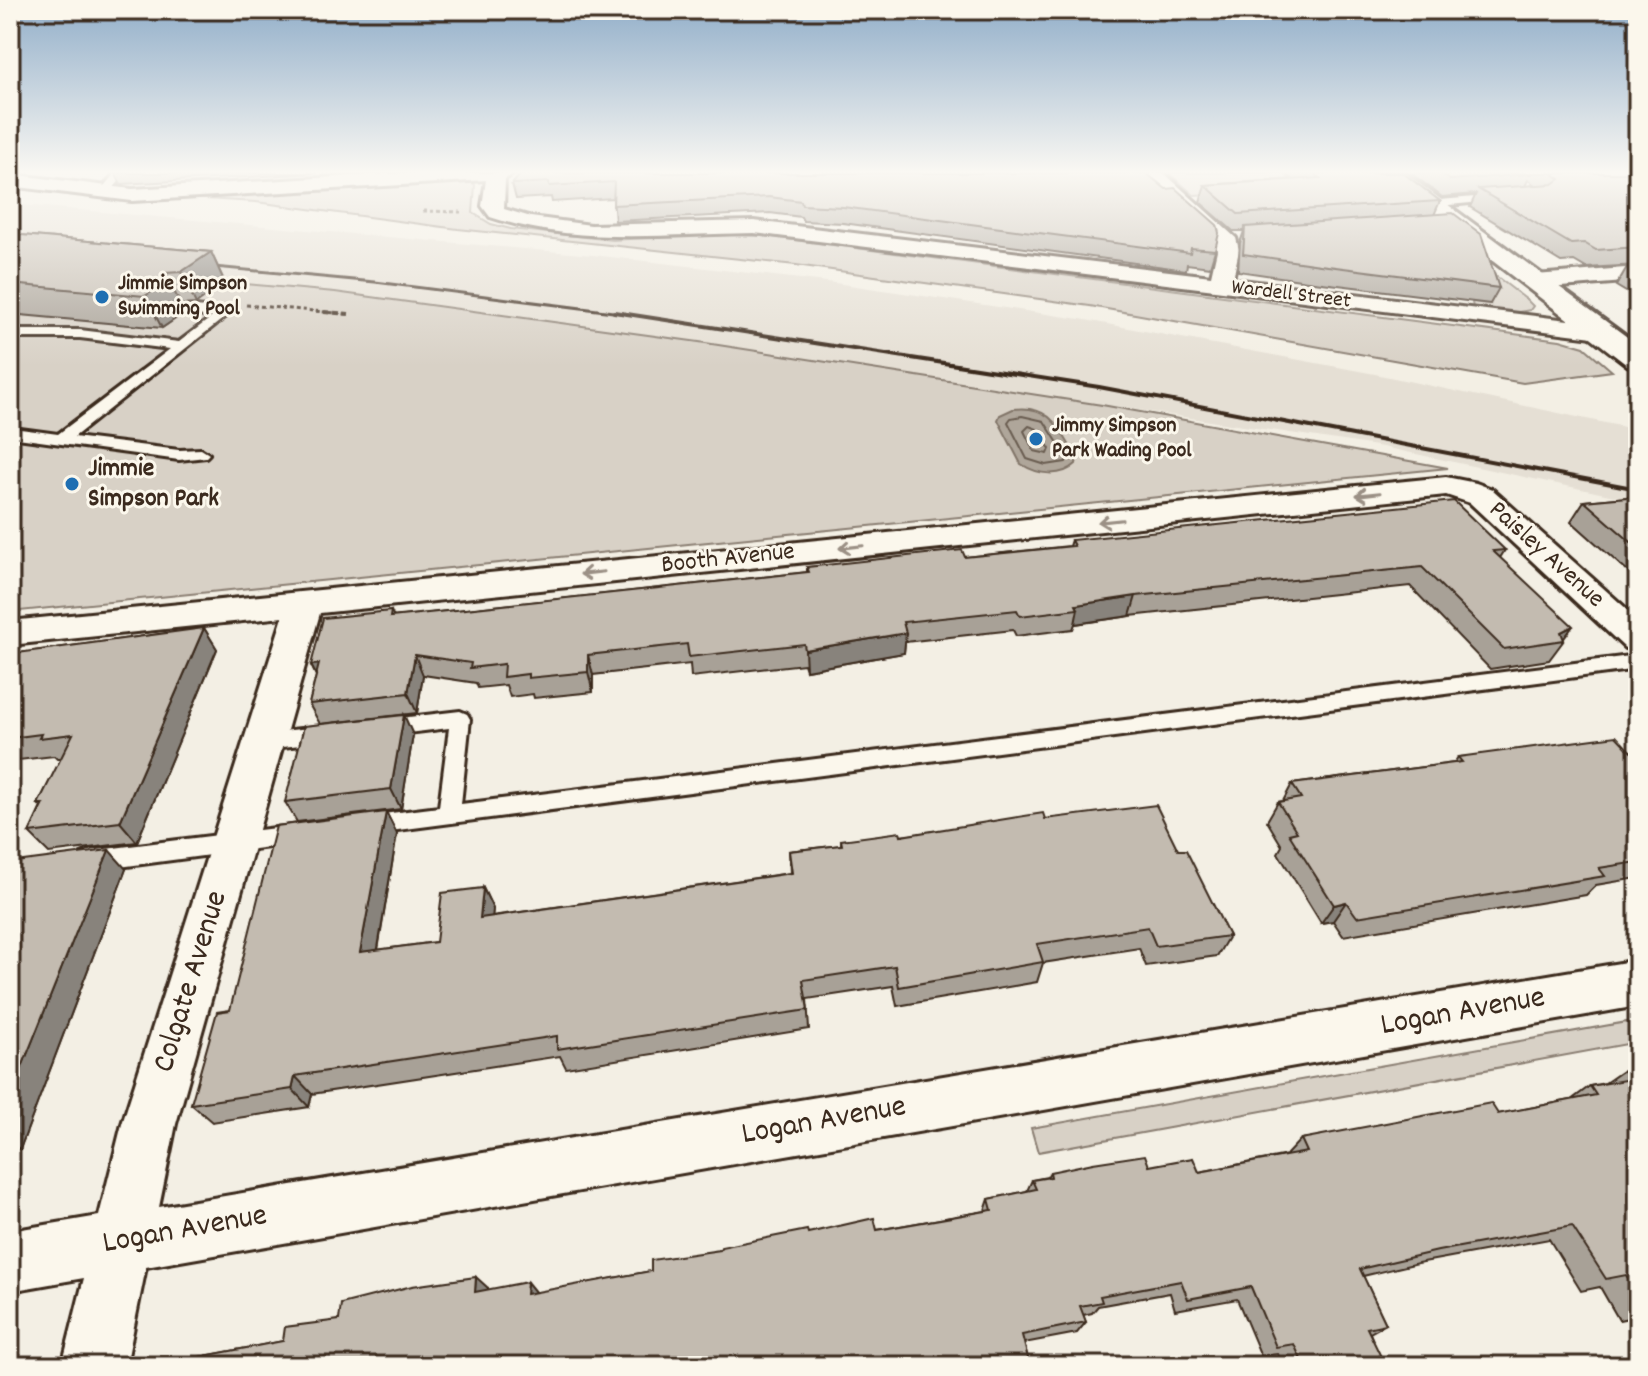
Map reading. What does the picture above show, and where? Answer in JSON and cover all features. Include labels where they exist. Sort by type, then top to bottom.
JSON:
[{"type":"street","name":"Wardell Street","points":[[835,237],[1601,331]]},
{"type":"street","points":[[1220,286],[1232,237]]},
{"type":"street","points":[[1469,237],[1638,359]]},
{"type":"street","points":[[1535,282],[1638,274]]},
{"type":"street","name":"Booth Avenue","points":[[10,633],[1446,486]]},
{"type":"street","name":"Paisley Avenue","points":[[1446,486],[1481,496],[1638,639]]},
{"type":"street","name":"Colgate Avenue","points":[[94,1366],[149,1124],[305,603]]},
{"type":"street","name":"Logan Avenue","points":[[10,1261],[1638,983]]},
{"type":"lane","points":[[187,310],[223,314]]},
{"type":"lane","points":[[62,439],[223,314]]},
{"type":"lane","points":[[10,334],[80,334],[181,346]]},
{"type":"lane","points":[[13,433],[179,455],[201,454]]},
{"type":"lane","points":[[346,828],[1638,662]]},
{"type":"lane","points":[[264,741],[460,719],[449,815]]},
{"type":"lane","points":[[71,863],[317,832]]},
{"type":"path","points":[[223,314],[231,308],[254,305],[349,314]]},
{"type":"shaded area","points":[[10,237],[390,237],[593,255],[835,283],[1080,319],[1375,374],[1638,430],[1638,501],[1383,447],[467,309],[335,292],[10,263]]},
{"type":"shaded area","points":[[535,237],[613,240],[773,237],[1560,340],[1584,347],[1612,371],[1523,383],[1090,306],[796,265]]},
{"type":"shaded area","points":[[1466,253],[1527,300],[1533,306],[1530,310],[1513,313],[1473,308],[1472,302],[1490,304]]},
{"type":"shaded area","name":"Jimmie Simpson Park","points":[[10,263],[335,292],[699,342],[1102,405],[1448,468],[10,612]]},
{"type":"shaded area","points":[[1638,1020],[1638,1042],[1038,1152],[1031,1128]]},
{"type":"water","name":"Jimmy Simpson Park Wading Pool","points":[[1013,409],[1037,410],[1053,421],[1077,458],[1076,464],[1063,471],[1049,473],[1021,464],[998,420],[1000,415]]},
{"type":"building","points":[[10,237],[46,237],[211,252],[181,272],[165,273],[165,283],[145,296],[10,284]]},
{"type":"building","points":[[1071,237],[1218,237],[1215,250],[1191,248],[1190,253]]},
{"type":"building","points":[[1244,237],[1482,237],[1499,288],[1320,265],[1243,254]]},
{"type":"building","points":[[1560,237],[1638,237],[1638,247],[1596,250],[1584,243],[1571,244]]},
{"type":"building","points":[[1638,496],[1638,548],[1584,501]]},
{"type":"building","points":[[1454,501],[1505,550],[1493,551],[1573,626],[1561,632],[1564,640],[1504,649],[1422,567],[1136,596],[1076,605],[1078,609],[1020,616],[1017,610],[903,622],[906,633],[805,650],[804,644],[689,657],[687,644],[588,655],[588,672],[528,678],[528,674],[503,677],[504,664],[470,668],[471,663],[415,655],[408,693],[309,704],[319,664],[311,665],[323,618],[391,611],[390,617],[809,572],[807,567],[962,550],[965,557],[1074,546],[1071,540]]},
{"type":"building","points":[[204,628],[120,822],[29,833],[43,804],[38,804],[73,734],[10,738],[10,654]]},
{"type":"building","points":[[404,715],[391,789],[285,802],[304,726]]},
{"type":"building","points":[[1616,736],[1631,752],[1638,751],[1638,862],[1599,868],[1605,876],[1357,917],[1346,902],[1334,905],[1289,834],[1297,832],[1278,802],[1301,798],[1292,784],[1462,762],[1458,757]]},
{"type":"building","points":[[1156,805],[1178,850],[1186,850],[1229,936],[1156,946],[1148,927],[1037,944],[1043,962],[899,987],[895,966],[803,980],[808,1010],[557,1049],[557,1036],[295,1076],[292,1089],[191,1104],[217,1012],[230,1010],[276,826],[386,812],[360,952],[436,942],[442,893],[483,888],[480,918],[792,873],[789,851],[842,845],[841,840],[900,832],[901,836],[1043,813],[1045,819]]},
{"type":"building","points":[[109,850],[10,1097],[10,875],[16,862]]},
{"type":"building","points":[[1638,1067],[1638,1294],[1626,1275],[1606,1279],[1572,1226],[1360,1269],[1386,1324],[1367,1328],[1385,1365],[1304,1366],[1294,1344],[1276,1347],[1251,1287],[1188,1299],[1181,1281],[1100,1296],[1102,1302],[1080,1306],[1086,1322],[1022,1335],[1030,1366],[908,1366],[906,1357],[863,1366],[151,1366],[283,1341],[285,1327],[339,1320],[341,1304],[412,1286],[476,1277],[475,1292],[527,1282],[526,1294],[651,1271],[651,1260],[720,1250],[721,1247],[807,1230],[808,1233],[874,1218],[877,1230],[992,1210],[989,1199],[1036,1189],[1032,1180],[1051,1177],[1050,1172],[1093,1163],[1145,1155],[1149,1166],[1193,1158],[1199,1172],[1307,1152],[1301,1139],[1491,1103],[1498,1114],[1596,1095],[1590,1086],[1631,1079],[1624,1070]]},
{"type":"railway","points":[[193,265],[375,282],[618,313]]},
{"type":"railway","points":[[618,313],[629,314]]},
{"type":"railway","points":[[618,313],[1099,387],[1638,489]]},
{"type":"place","name":"Jimmie Simpson Swimming Pool","points":[[102,297]]},
{"type":"place","name":"Jimmy Simpson Park Wading Pool","points":[[1036,439]]},
{"type":"place","name":"Jimmie Simpson Park","points":[[72,484]]}]
